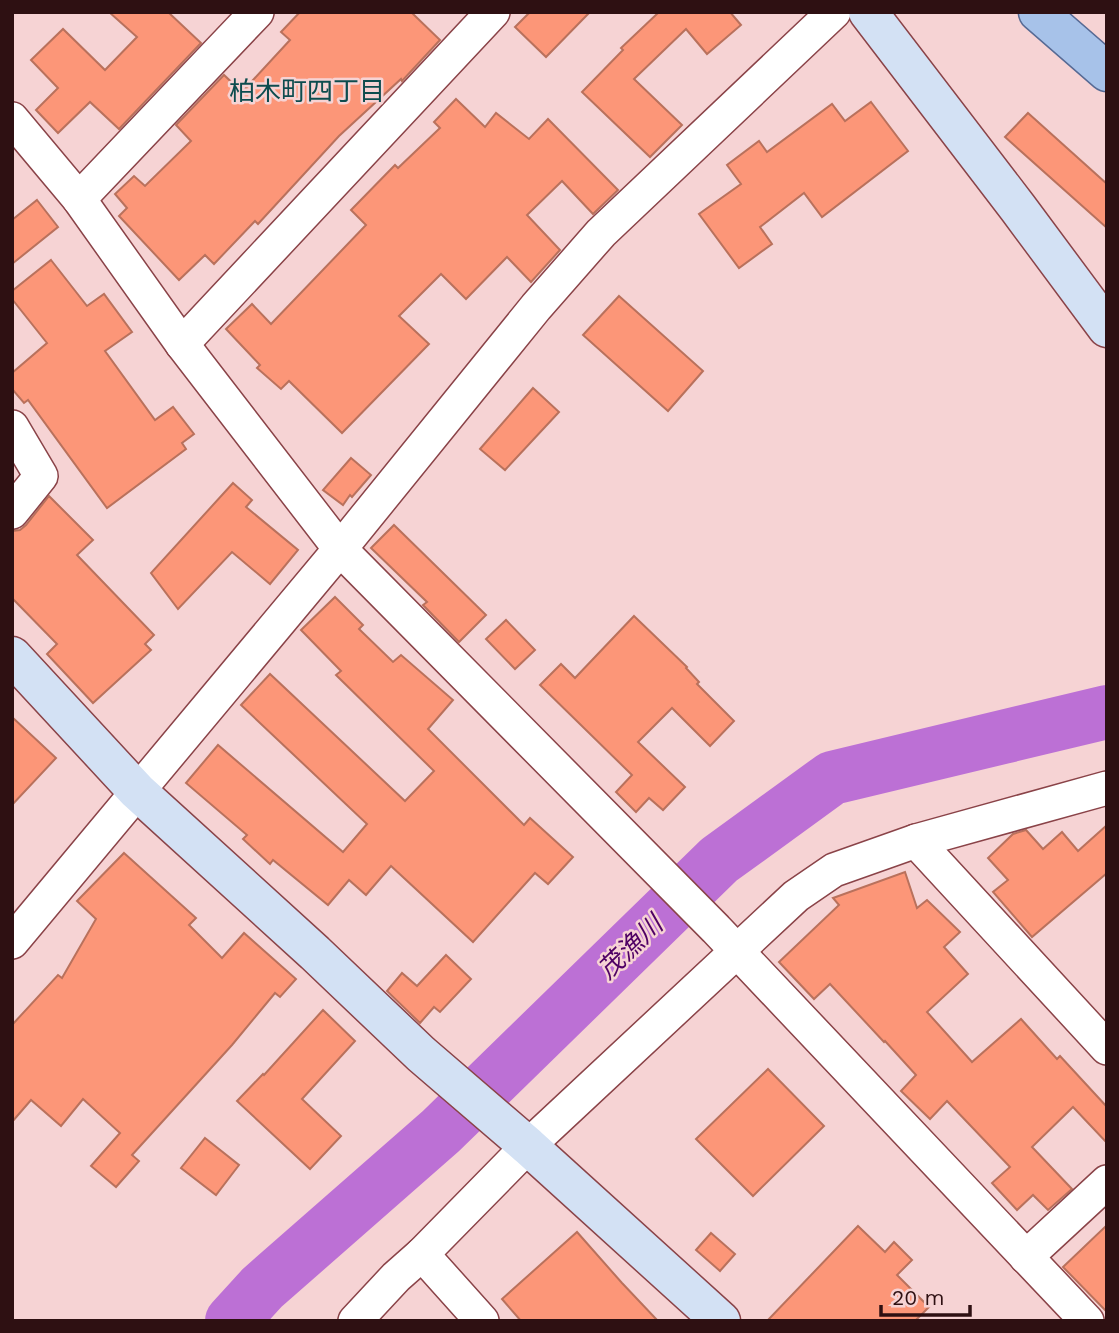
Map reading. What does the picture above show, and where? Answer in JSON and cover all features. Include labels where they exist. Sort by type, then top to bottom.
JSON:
[{"type":"main road","points":[[1038,12],[1107,72]]},
{"type":"street","points":[[79,199],[257,12]]},
{"type":"street","points":[[183,344],[493,12]]},
{"type":"street","points":[[16,930],[137,791],[340,549],[536,307],[601,233],[834,12]]},
{"type":"street","points":[[868,12],[1107,328]]},
{"type":"street","points":[[12,119],[79,199],[183,344],[340,549],[726,940],[1087,1321]]},
{"type":"street","points":[[12,427],[41,476],[12,513]]},
{"type":"street","points":[[12,656],[137,791],[445,1075],[721,1321]]},
{"type":"street","points":[[355,1321],[396,1277],[422,1254],[515,1135],[726,940],[834,870],[916,841],[1107,788]]},
{"type":"street","points":[[916,841],[1107,1048]]},
{"type":"street","points":[[1026,1256],[1107,1182]]},
{"type":"street","points":[[422,1254],[482,1321]]},
{"type":"building","points":[[109,12],[168,12],[201,43],[119,129],[90,102],[58,133],[36,110],[58,88],[31,60],[63,29],[105,70],[137,37]]},
{"type":"building","points":[[300,12],[411,12],[440,40],[402,81],[401,79],[339,136],[258,224],[255,221],[214,264],[205,255],[179,280],[119,216],[127,208],[115,194],[134,176],[145,186],[191,141],[176,125],[224,75],[242,92],[290,40],[281,32]]},
{"type":"building","points":[[530,12],[590,12],[546,57],[515,27]]},
{"type":"building","points":[[659,12],[730,12],[741,25],[707,54],[686,29],[634,79],[682,125],[650,157],[582,92],[623,50],[621,48]]},
{"type":"building","points":[[456,99],[485,127],[496,113],[529,139],[548,119],[618,190],[593,214],[562,181],[527,215],[560,250],[531,282],[507,257],[466,299],[441,274],[399,316],[429,344],[342,433],[289,381],[281,389],[257,368],[260,365],[226,329],[252,304],[271,324],[366,225],[351,210],[395,165],[398,168],[440,128],[434,122]]},
{"type":"building","points":[[871,102],[908,151],[822,217],[804,193],[760,227],[772,244],[739,268],[699,214],[741,184],[727,165],[759,141],[767,152],[832,104],[845,121]]},
{"type":"building","points":[[1028,113],[1107,184],[1107,228],[1005,137]]},
{"type":"building","points":[[37,200],[58,227],[12,264],[12,220]]},
{"type":"building","points":[[51,260],[87,306],[104,294],[132,332],[105,351],[155,420],[173,407],[194,434],[182,443],[186,449],[107,508],[28,400],[24,403],[12,389],[12,373],[47,343],[12,299],[12,291]]},
{"type":"building","points":[[619,296],[703,371],[668,411],[583,335]]},
{"type":"building","points":[[533,388],[559,412],[505,470],[480,449]]},
{"type":"building","points":[[351,458],[371,475],[343,505],[323,490]]},
{"type":"building","points":[[233,483],[252,500],[246,507],[298,550],[270,584],[232,552],[178,609],[151,573]]},
{"type":"building","points":[[49,496],[93,540],[77,555],[154,635],[145,644],[151,650],[93,703],[47,654],[57,644],[12,598],[12,531],[20,530],[26,525]]},
{"type":"building","points":[[394,525],[486,615],[459,642],[423,605],[427,602],[371,548]]},
{"type":"building","points":[[335,597],[363,625],[359,629],[393,662],[401,655],[453,700],[428,729],[524,825],[530,818],[573,857],[548,884],[535,873],[473,942],[391,866],[366,895],[349,880],[328,905],[273,860],[270,864],[243,839],[247,835],[186,783],[218,745],[343,852],[367,824],[241,705],[270,674],[405,801],[434,771],[336,675],[341,671],[301,630]]},
{"type":"building","points":[[634,616],[687,667],[699,682],[697,684],[734,721],[710,746],[672,708],[638,742],[685,787],[663,810],[649,798],[636,812],[616,792],[632,775],[540,685],[561,664],[575,678]]},
{"type":"building","points":[[506,620],[535,650],[515,669],[486,639]]},
{"type":"building","points":[[12,717],[56,758],[12,805]]},
{"type":"building","points":[[1107,825],[1107,873],[1032,937],[993,892],[1008,880],[988,858],[1013,834],[1026,830],[1043,849],[1062,832],[1078,851]]},
{"type":"building","points":[[124,853],[196,918],[189,925],[222,958],[244,933],[296,979],[280,997],[275,993],[232,1045],[132,1155],[139,1161],[116,1187],[91,1166],[120,1133],[83,1099],[61,1126],[31,1100],[12,1122],[12,1025],[58,975],[62,978],[96,919],[77,901]]},
{"type":"building","points":[[905,872],[917,908],[927,900],[960,932],[944,947],[968,974],[927,1012],[972,1062],[1021,1019],[1057,1059],[1060,1056],[1107,1107],[1107,1143],[1073,1107],[1032,1147],[1072,1189],[1048,1210],[1033,1195],[1017,1210],[992,1183],[1010,1167],[947,1101],[930,1119],[901,1091],[916,1075],[885,1041],[830,984],[814,999],[779,962],[839,905],[833,898]]},
{"type":"building","points":[[446,955],[471,979],[440,1012],[434,1007],[420,1023],[387,991],[402,973],[417,986]]},
{"type":"building","points":[[323,1010],[355,1041],[302,1099],[341,1136],[310,1169],[237,1101]]},
{"type":"building","points":[[768,1069],[824,1126],[753,1196],[696,1139]]},
{"type":"building","points":[[205,1138],[239,1165],[216,1195],[181,1168]]},
{"type":"building","points":[[1107,1225],[1107,1312],[1063,1267]]},
{"type":"building","points":[[858,1226],[885,1252],[894,1242],[912,1260],[897,1275],[929,1307],[915,1321],[767,1321]]},
{"type":"building","points":[[577,1232],[658,1321],[521,1321],[502,1299]]},
{"type":"building","points":[[711,1233],[735,1254],[720,1271],[696,1250]]},
{"type":"waterway","name":"茂漁川","points":[[232,1321],[262,1288],[441,1131],[719,860],[832,778],[1107,712]]},
{"type":"district","name":"柏木町四丁目","points":[[307,91]]}]
